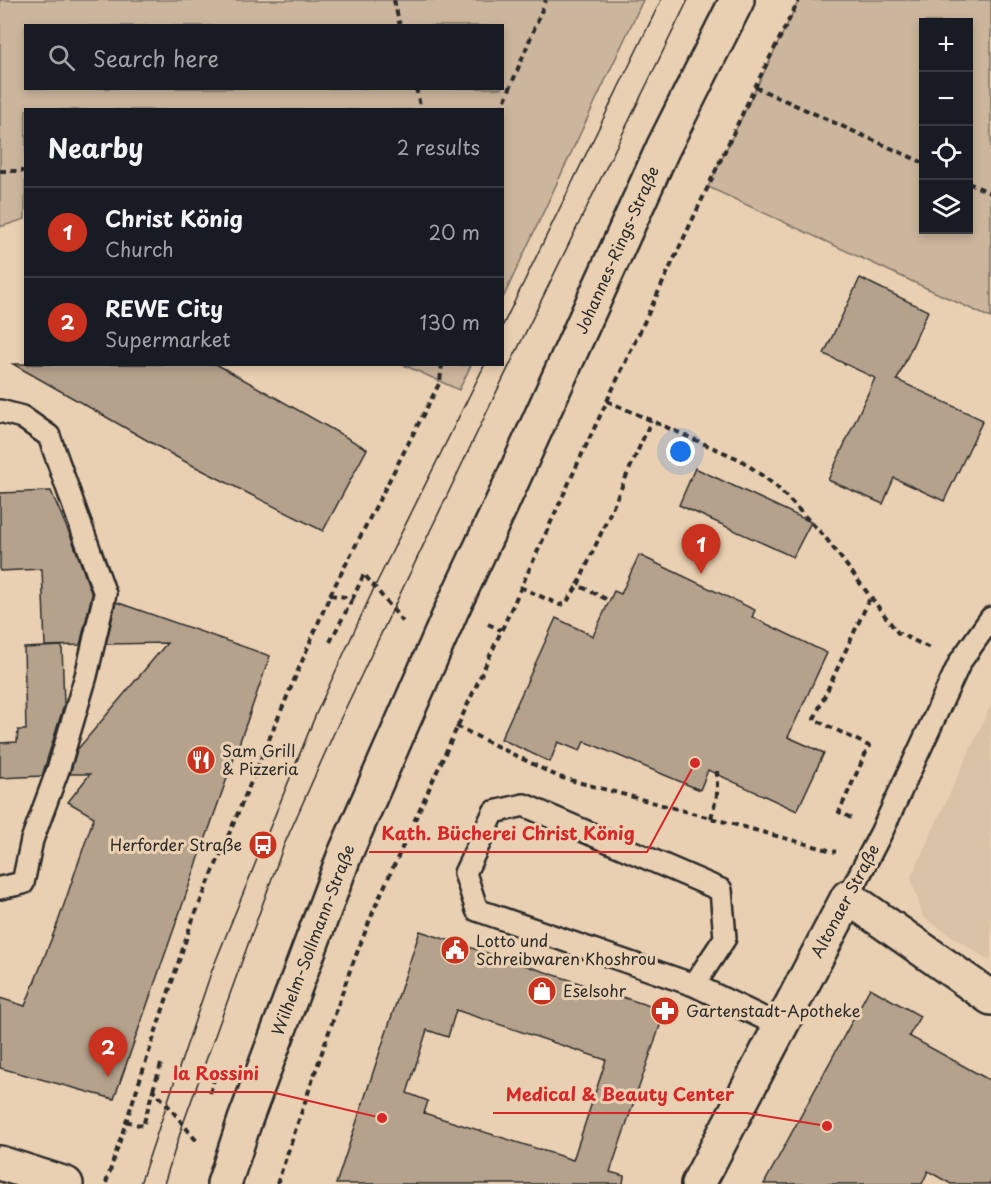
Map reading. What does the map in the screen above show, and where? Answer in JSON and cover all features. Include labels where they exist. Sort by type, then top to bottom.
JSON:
[{"type":"street","name":"Johannes-Rings-Straße","points":[[502,504],[663,148],[737,0]]},
{"type":"street","name":"Wilhelm-Sollmann-Straße","points":[[224,1184],[245,1120],[345,854],[453,607],[502,504]]},
{"type":"street","points":[[848,897],[991,998]]},
{"type":"street","name":"Altonaer Straße","points":[[698,1184],[848,897]]},
{"type":"street","points":[[0,1163],[66,1184]]},
{"type":"lane","points":[[0,411],[22,417],[49,436],[105,594],[86,676],[59,767],[32,840],[23,883],[0,888]]},
{"type":"lane","name":"Altonaer Straße","points":[[848,897],[882,831],[960,662],[991,618]]},
{"type":"lane","points":[[694,985],[725,938],[722,890],[524,806],[494,812],[465,873],[477,910],[694,985],[780,1026]]},
{"type":"path","points":[[394,0],[400,24]]},
{"type":"path","points":[[502,108],[546,0]]},
{"type":"path","points":[[277,1184],[349,973],[371,918],[520,587],[755,87],[799,0]]},
{"type":"path","points":[[755,87],[919,160]]},
{"type":"path","points":[[416,90],[421,108]]},
{"type":"path","points":[[0,171],[24,171]]},
{"type":"path","points":[[973,185],[991,193]]},
{"type":"path","points":[[106,1184],[191,924],[330,595],[440,382],[442,366]]},
{"type":"path","points":[[607,401],[741,460],[775,485],[825,537],[898,633],[960,662]]},
{"type":"path","points":[[520,587],[560,605],[566,603],[578,585],[651,421]]},
{"type":"path","points":[[330,642],[364,574],[406,625]]},
{"type":"path","points":[[578,585],[606,599]]},
{"type":"path","points":[[330,595],[353,598]]},
{"type":"path","points":[[849,817],[839,812],[869,746],[814,719],[870,598]]},
{"type":"path","points":[[456,726],[559,777],[867,861]]},
{"type":"path","points":[[711,818],[717,795],[717,771]]},
{"type":"path","points":[[126,1120],[143,1126],[162,1061]]},
{"type":"path","points":[[153,1090],[166,1102],[195,1139],[198,1129]]},
{"type":"path","points":[[245,1120],[293,1135]]},
{"type":"shaded area","points":[[0,0],[643,0],[504,296],[504,108],[24,108],[24,219],[0,227]]},
{"type":"shaded area","points":[[799,0],[991,0],[991,318],[708,187]]},
{"type":"shaded area","points":[[406,366],[471,366],[459,390]]},
{"type":"shaded area","points":[[991,705],[991,962],[923,917],[911,877]]},
{"type":"building","points":[[860,278],[928,311],[897,380],[983,420],[944,501],[894,478],[883,504],[828,480],[875,378],[824,354]]},
{"type":"building","points":[[13,364],[24,364],[24,366],[220,366],[367,449],[323,531],[180,459]]},
{"type":"building","points":[[695,468],[811,522],[793,557],[679,505]]},
{"type":"building","points":[[51,491],[92,595],[80,645],[45,646],[42,569],[0,571],[0,493]]},
{"type":"building","points":[[639,555],[755,610],[752,617],[827,653],[788,737],[824,753],[797,811],[708,770],[700,790],[584,741],[580,751],[558,742],[550,762],[501,739],[556,618],[593,636],[614,591],[621,594]]},
{"type":"building","points":[[116,602],[270,656],[114,1099],[0,1068],[0,998],[25,1006],[58,922],[94,817],[68,802],[90,774],[70,774],[77,750],[167,643],[106,644]]},
{"type":"building","points":[[62,646],[64,705],[42,776],[0,778],[0,743],[17,742],[18,730],[26,730],[24,648]]},
{"type":"building","points":[[420,931],[665,1011],[610,1172],[624,1176],[623,1184],[336,1184]],"holes":[[[456,1010],[606,1060],[573,1160],[424,1113],[428,1101],[407,1093],[427,1030],[448,1037]]]},
{"type":"building","points":[[870,988],[920,1016],[909,1036],[991,1081],[991,1184],[951,1184],[928,1171],[922,1184],[764,1184]]},
{"type":"tram line","points":[[504,323],[661,0]]},
{"type":"tram line","points":[[164,1184],[183,1124],[284,845],[338,724],[495,395],[688,0]]},
{"type":"tram line","points":[[140,1184],[212,970],[316,714],[375,586],[484,366]]},
{"type":"place","name":"Christ König","points":[[701,574]]},
{"type":"place","name":"Sam Grill & Pizzeria","points":[[201,760]]},
{"type":"place","name":"Kath. Bücherei Christ König","points":[[695,763]]},
{"type":"place","name":"Herforder Straße","points":[[263,845]]},
{"type":"place","name":"Lotto und Schreibwaren Khoshrou","points":[[455,950]]},
{"type":"place","name":"Eselsohr","points":[[542,991]]},
{"type":"place","name":"Gartenstadt-Apotheke","points":[[665,1011]]},
{"type":"place","name":"REWE City","points":[[108,1077]]},
{"type":"place","name":"la Rossini","points":[[382,1118]]},
{"type":"place","name":"Medical & Beauty Center","points":[[827,1126]]}]
